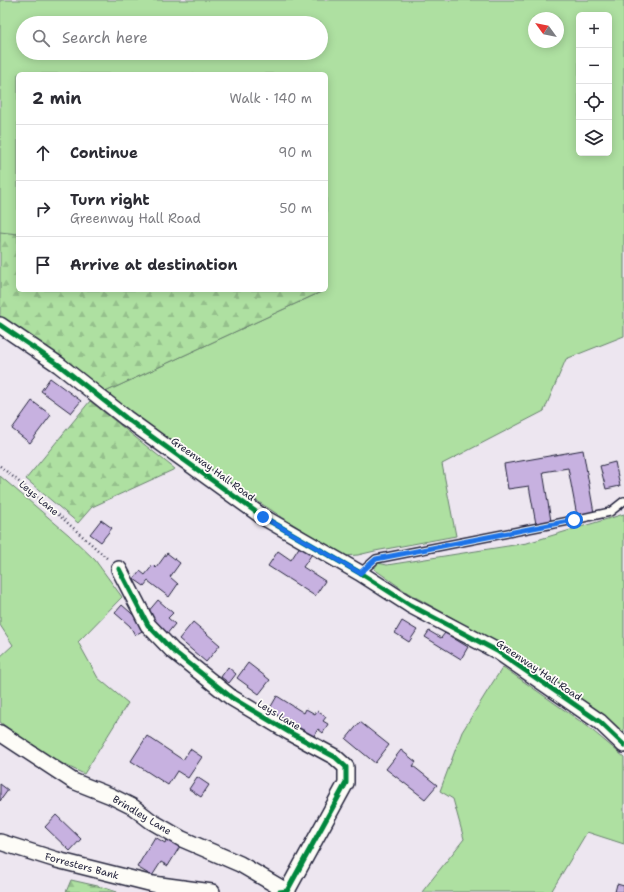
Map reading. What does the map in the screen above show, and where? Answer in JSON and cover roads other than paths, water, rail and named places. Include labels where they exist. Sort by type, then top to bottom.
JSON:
[{"type":"street","name":"Greenway Hall Road","points":[[0,325],[59,364],[126,418],[263,517],[360,573],[410,605],[497,651],[600,722],[624,745]]},
{"type":"street","name":"Leys Lane","points":[[119,569],[148,625],[172,650],[232,698],[335,757],[346,767],[346,783],[285,892]]},
{"type":"street","name":"Brindley Lane","points":[[0,733],[73,781],[111,796],[133,807],[152,821],[182,839],[240,864],[285,892]]},
{"type":"street","name":"Forresters Bank","points":[[0,842],[57,860],[153,884],[212,892]]},
{"type":"lane","points":[[360,573],[376,559],[582,519],[610,512],[624,501]]}]
